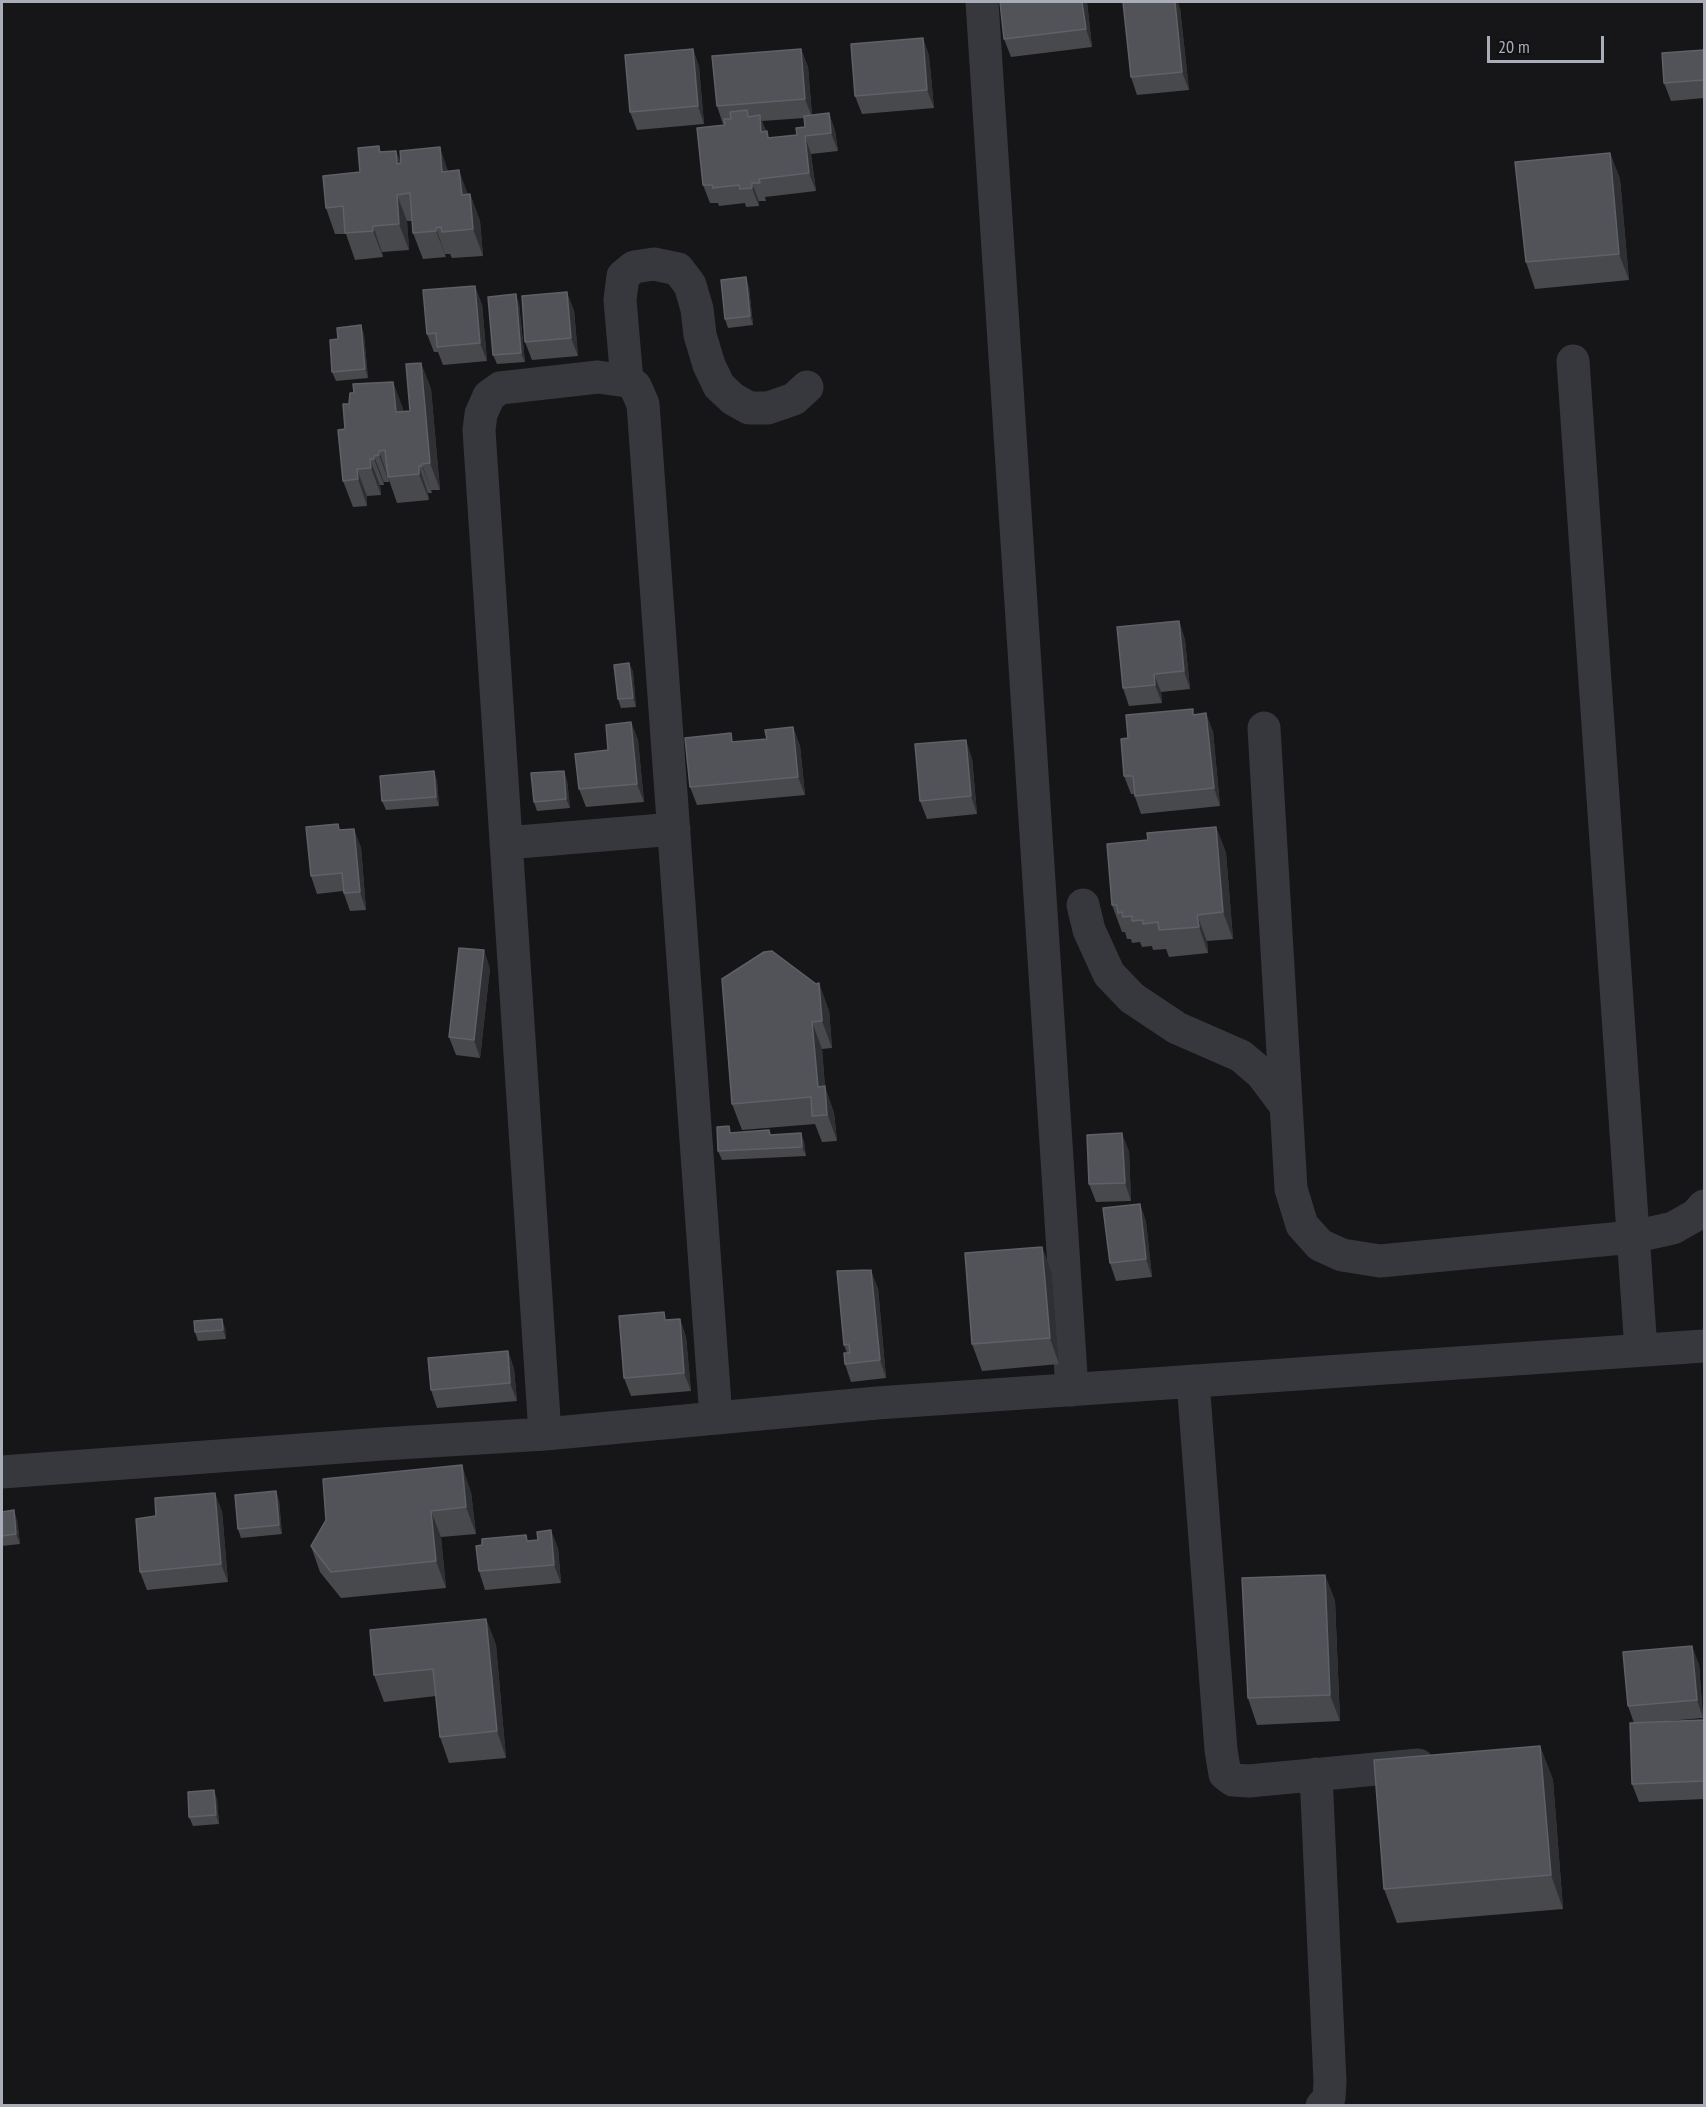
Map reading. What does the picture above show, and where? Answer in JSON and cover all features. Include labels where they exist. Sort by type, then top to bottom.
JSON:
[{"type":"street","points":[[982,2],[1072,1390]]},
{"type":"street","points":[[627,381],[620,300],[624,276],[634,267],[654,264],[678,268],[690,285],[697,309],[700,335],[709,365],[719,386],[734,399],[749,408],[768,408],[794,399],[807,387]]},
{"type":"street","points":[[1574,361],[1641,1350]]},
{"type":"street","points":[[545,1434],[479,430],[481,414],[489,396],[500,388],[598,378],[627,381],[635,386],[643,404],[716,1418]]},
{"type":"street","points":[[1264,728],[1291,1189],[1302,1224],[1320,1245],[1342,1255],[1380,1261],[1633,1237],[1673,1228],[1696,1215],[1704,1206]]},
{"type":"street","points":[[506,843],[674,829]]},
{"type":"street","points":[[1083,905],[1089,930],[1110,974],[1132,998],[1177,1028],[1241,1056],[1262,1074],[1286,1106]]},
{"type":"street","points":[[2,1472],[545,1434],[878,1403],[1704,1346]]},
{"type":"street","points":[[1193,1381],[1221,1750],[1225,1774],[1233,1779],[1249,1781],[1444,1762]]},
{"type":"street","points":[[1316,1774],[1330,2082],[1329,2098],[1322,2106]]},
{"type":"building","points":[[1000,2],[1082,2],[1086,29],[1004,39]]},
{"type":"building","points":[[1123,2],[1175,2],[1182,72],[1131,77]]},
{"type":"building","points":[[923,38],[927,90],[855,96],[851,44]]},
{"type":"building","points":[[693,49],[698,106],[630,112],[625,55]]},
{"type":"building","points":[[801,49],[805,99],[717,106],[712,56]]},
{"type":"building","points":[[1704,50],[1704,80],[1664,83],[1662,53]]},
{"type":"building","points":[[747,110],[748,117],[760,115],[761,132],[767,131],[768,138],[797,135],[796,128],[805,127],[804,116],[829,113],[831,133],[805,136],[809,173],[759,179],[760,183],[752,183],[752,188],[740,189],[739,185],[713,188],[712,185],[703,185],[697,128],[725,125],[724,119],[731,119],[730,112]]},
{"type":"building","points":[[379,146],[379,152],[396,151],[397,164],[401,163],[400,151],[440,147],[442,172],[459,170],[462,195],[470,194],[473,229],[442,232],[441,227],[436,228],[436,231],[413,233],[410,193],[397,195],[399,224],[373,226],[373,231],[345,233],[343,206],[326,208],[323,176],[360,172],[358,148]]},
{"type":"building","points":[[1610,153],[1619,254],[1526,262],[1515,162]]},
{"type":"building","points":[[746,277],[750,316],[725,319],[721,280]]},
{"type":"building","points":[[475,286],[480,343],[437,347],[436,333],[427,334],[423,290]]},
{"type":"building","points":[[567,292],[571,338],[525,342],[522,296]]},
{"type":"building","points":[[516,294],[521,353],[493,355],[488,297]]},
{"type":"building","points":[[361,325],[365,369],[332,372],[330,340],[338,339],[337,328]]},
{"type":"building","points":[[421,363],[430,463],[419,466],[419,474],[388,477],[385,450],[379,451],[379,455],[370,459],[371,468],[357,469],[358,479],[343,481],[338,430],[345,429],[343,404],[349,404],[350,393],[354,393],[353,384],[393,382],[396,412],[410,411],[406,364]]},
{"type":"building","points":[[1179,621],[1184,671],[1154,674],[1155,685],[1123,688],[1117,627]]},
{"type":"building","points":[[629,663],[633,698],[618,699],[614,665]]},
{"type":"building","points":[[1193,709],[1193,715],[1206,713],[1214,788],[1135,796],[1133,776],[1124,776],[1121,739],[1128,738],[1126,715]]},
{"type":"building","points":[[631,722],[637,784],[579,789],[575,754],[608,750],[606,725]]},
{"type":"building","points":[[793,727],[798,777],[690,787],[685,738],[731,733],[732,742],[767,739],[765,730]]},
{"type":"building","points":[[966,740],[971,796],[920,801],[915,744]]},
{"type":"building","points":[[434,771],[436,797],[382,801],[380,776]]},
{"type":"building","points":[[564,771],[566,799],[534,802],[531,773]]},
{"type":"building","points":[[338,824],[339,830],[354,829],[360,892],[344,893],[342,873],[311,876],[306,827]]},
{"type":"building","points":[[1216,827],[1223,912],[1197,915],[1199,927],[1159,930],[1158,922],[1143,924],[1143,920],[1132,921],[1132,916],[1123,917],[1122,912],[1118,913],[1117,905],[1112,905],[1107,844],[1148,840],[1147,833]]},
{"type":"building","points":[[459,948],[484,950],[474,1040],[449,1037]]},
{"type":"building","points":[[772,951],[816,984],[819,983],[822,1021],[812,1022],[818,1087],[825,1086],[827,1115],[812,1116],[811,1097],[732,1104],[722,979],[764,952]]},
{"type":"building","points":[[729,1126],[730,1133],[769,1130],[770,1135],[801,1133],[802,1147],[718,1151],[717,1127]]},
{"type":"building","points":[[1122,1133],[1125,1183],[1089,1184],[1087,1135]]},
{"type":"building","points":[[1140,1204],[1146,1259],[1110,1263],[1103,1208]]},
{"type":"building","points":[[1042,1247],[1050,1338],[972,1344],[965,1253]]},
{"type":"building","points":[[871,1270],[880,1360],[845,1364],[844,1353],[850,1353],[849,1344],[844,1345],[837,1271]]},
{"type":"building","points":[[664,1312],[665,1320],[680,1319],[684,1373],[624,1378],[619,1316]]},
{"type":"building","points":[[222,1319],[223,1330],[195,1332],[194,1321]]},
{"type":"building","points":[[508,1351],[510,1383],[431,1390],[428,1358]]},
{"type":"building","points":[[462,1465],[466,1507],[431,1511],[436,1561],[331,1572],[311,1546],[326,1520],[323,1479]]},
{"type":"building","points":[[276,1491],[279,1525],[238,1529],[235,1495]]},
{"type":"building","points":[[215,1493],[221,1564],[140,1572],[136,1519],[156,1516],[155,1498]]},
{"type":"building","points":[[14,1510],[16,1534],[2,1536],[2,1512]]},
{"type":"building","points":[[551,1530],[554,1565],[479,1571],[476,1546],[482,1545],[482,1539],[526,1535],[527,1541],[538,1540],[537,1532]]},
{"type":"building","points":[[1325,1575],[1330,1695],[1248,1698],[1242,1578]]},
{"type":"building","points":[[486,1619],[497,1731],[440,1737],[433,1669],[374,1675],[370,1630]]},
{"type":"building","points":[[1692,1646],[1697,1700],[1628,1706],[1623,1652]]},
{"type":"building","points":[[1704,1720],[1704,1781],[1632,1784],[1630,1723]]},
{"type":"building","points":[[1540,1746],[1551,1875],[1384,1889],[1374,1760]]},
{"type":"building","points":[[214,1790],[216,1815],[189,1817],[188,1792]]}]
